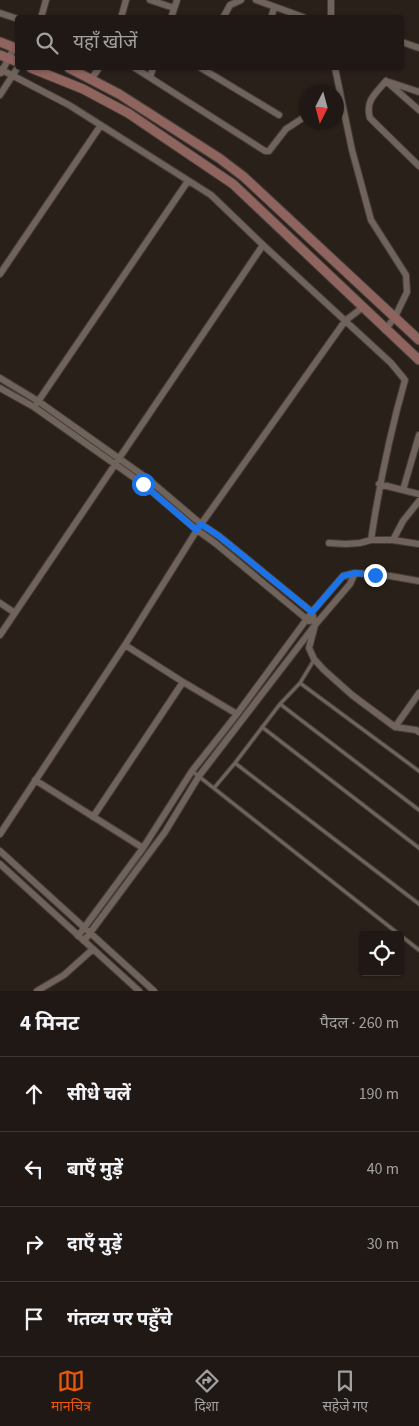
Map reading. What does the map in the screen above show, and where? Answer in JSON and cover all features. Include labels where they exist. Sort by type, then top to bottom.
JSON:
[{"type":"main road","points":[[0,42],[15,48]]},
{"type":"main road","points":[[36,70],[83,89],[128,114],[233,184],[385,330],[419,360]]},
{"type":"main road","points":[[74,70],[92,78],[119,94],[212,153],[244,177],[419,340]]},
{"type":"street","points":[[42,15],[46,0]]},
{"type":"street","points":[[122,15],[126,0]]},
{"type":"street","points":[[150,0],[174,8]]},
{"type":"street","points":[[172,15],[177,0]]},
{"type":"street","points":[[224,15],[230,4],[241,0]]},
{"type":"street","points":[[256,0],[297,15]]},
{"type":"street","points":[[331,0],[331,15]]},
{"type":"street","points":[[273,15],[274,8]]},
{"type":"street","points":[[0,12],[15,18]]},
{"type":"street","points":[[404,43],[419,48]]},
{"type":"street","points":[[9,58],[1,71],[69,105],[211,195],[391,363],[405,380],[395,412],[379,484],[371,540]]},
{"type":"street","points":[[0,95],[16,70]]},
{"type":"street","points":[[92,78],[98,70]]},
{"type":"street","points":[[138,70],[265,151],[269,151],[286,129],[299,121]]},
{"type":"street","points":[[150,77],[152,70]]},
{"type":"street","points":[[204,70],[279,115]]},
{"type":"street","points":[[335,70],[337,85]]},
{"type":"street","points":[[386,81],[419,92]]},
{"type":"street","points":[[386,81],[419,110]]},
{"type":"street","points":[[386,81],[369,101],[368,112],[370,118],[419,166]]},
{"type":"street","points":[[344,119],[371,220],[406,274],[407,292],[395,317],[385,330]]},
{"type":"street","points":[[0,274],[101,125]]},
{"type":"street","points":[[34,407],[188,180]]},
{"type":"street","points":[[0,635],[116,460],[263,245]]},
{"type":"street","points":[[0,834],[125,644],[196,530],[345,321],[363,307]]},
{"type":"street","points":[[0,378],[38,401],[116,460],[196,530],[216,543],[306,620],[315,625]]},
{"type":"street","points":[[0,388],[34,407],[148,479],[201,524],[219,536],[312,612],[315,625],[309,648],[314,659],[352,695],[395,727],[418,730]]},
{"type":"street","points":[[403,490],[419,435]]},
{"type":"street","points":[[379,484],[419,494]]},
{"type":"street","points":[[393,540],[403,521],[419,501]]},
{"type":"street","points":[[329,543],[393,540],[419,544]]},
{"type":"street","points":[[84,941],[165,832],[199,776],[315,625],[350,584],[355,573]]},
{"type":"street","points":[[78,936],[143,848],[192,771],[237,714],[312,612],[343,576],[355,573],[419,581]]},
{"type":"street","points":[[0,604],[15,613]]},
{"type":"street","points":[[125,644],[237,714]]},
{"type":"street","points":[[93,817],[183,682]]},
{"type":"street","points":[[395,727],[419,693]]},
{"type":"street","points":[[35,780],[143,848]]},
{"type":"street","points":[[0,851],[154,991]]},
{"type":"street","points":[[0,864],[138,991]]},
{"type":"street","points":[[37,991],[64,975],[93,950]]},
{"type":"lane","points":[[214,788],[280,704],[300,683],[314,659]]},
{"type":"lane","points":[[300,683],[419,771]]},
{"type":"lane","points":[[280,704],[419,810]]},
{"type":"lane","points":[[262,727],[419,848]]},
{"type":"lane","points":[[235,763],[419,904]]},
{"type":"lane","points":[[192,771],[395,931]]},
{"type":"lane","points":[[404,938],[419,950]]},
{"type":"route","points":[[143,484],[196,530],[201,524],[219,536],[312,612],[343,576],[355,573],[375,575]]}]
